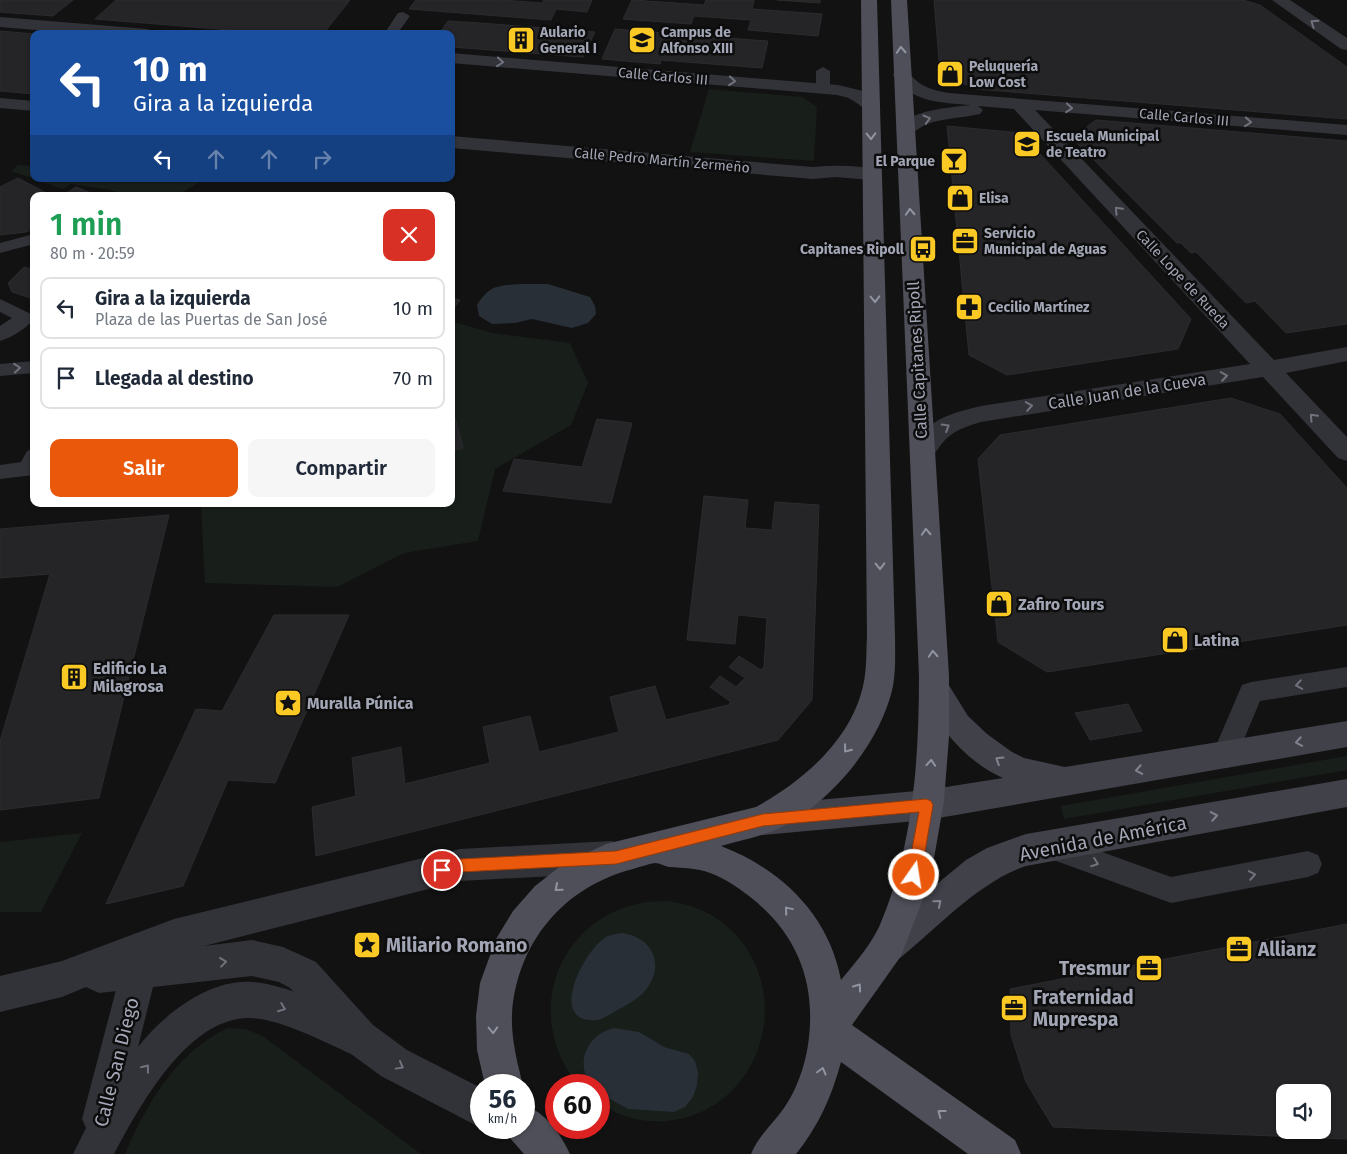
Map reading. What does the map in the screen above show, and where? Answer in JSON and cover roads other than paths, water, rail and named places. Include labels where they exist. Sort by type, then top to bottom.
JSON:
[{"type":"main road","points":[[763,820],[799,799],[824,775],[855,738],[872,707],[878,687],[881,636],[869,0]]},
{"type":"main road","name":"Calle Capitanes Ripoll","points":[[829,1028],[888,946],[906,904],[918,860],[926,805],[934,721],[934,688],[899,0]]},
{"type":"main road","points":[[934,688],[957,725],[976,744],[1000,762],[1036,775],[1080,780]]},
{"type":"main road","points":[[501,1074],[495,1048],[493,1013],[499,978],[511,946],[528,918],[559,886],[586,869],[631,854],[763,820],[926,805],[1347,734]]},
{"type":"main road","name":"Avenida de América","points":[[888,946],[978,871],[999,859],[1026,850],[1347,793]]},
{"type":"main road","points":[[631,854],[680,852],[715,859],[753,878],[770,891],[795,918],[811,944],[828,1002],[829,1028],[824,1067],[816,1091],[807,1108],[795,1127],[771,1154]]},
{"type":"main road","points":[[829,1028],[974,1137],[1001,1154]]},
{"type":"main road","points":[[800,1154],[807,1108]]},
{"type":"street","points":[[1280,0],[1347,45]]},
{"type":"street","points":[[0,22],[98,30]]},
{"type":"street","name":"Calle Carlos III","points":[[455,58],[823,88],[857,95],[871,106]]},
{"type":"street","name":"Calle Carlos III","points":[[902,75],[904,80],[917,90],[940,97],[1347,130]]},
{"type":"street","points":[[0,103],[30,106]]},
{"type":"street","name":"Calle Carlos III","points":[[905,130],[911,125],[929,118],[951,113],[1020,104]]},
{"type":"street","name":"Calle Lope de Rueda","points":[[1020,104],[1046,135],[1347,452]]},
{"type":"street","name":"Calle Pedro Martín Zermeño","points":[[455,142],[814,173],[835,171],[872,174]]},
{"type":"street","name":"Calle Juan de la Cueva","points":[[922,454],[925,443],[936,433],[950,424],[981,414],[1268,369],[1347,354]]},
{"type":"street","points":[[0,994],[132,963],[400,879],[460,866],[631,854]]},
{"type":"street","points":[[132,963],[252,958],[283,965],[303,975],[360,1038],[394,1063],[470,1103]]},
{"type":"street","name":"Calle San Diego","points":[[93,1154],[132,963]]},
{"type":"street","points":[[93,1154],[132,1086],[153,1058],[170,1038],[191,1021],[213,1007],[233,1001],[250,1000],[269,1003],[360,1038]]},
{"type":"lane","points":[[393,30],[403,16]]},
{"type":"lane","points":[[823,70],[823,88]]},
{"type":"lane","points":[[1,248],[30,241]]},
{"type":"lane","points":[[1,248],[30,254]]},
{"type":"lane","points":[[0,305],[25,318],[0,335]]},
{"type":"lane","points":[[0,370],[30,367]]},
{"type":"lane","points":[[0,472],[30,462]]},
{"type":"lane","points":[[1225,755],[1251,692],[1347,676]]},
{"type":"lane","points":[[1050,846],[1171,890],[1308,864]]},
{"type":"place","name":"Aulario General I","points":[[521,40]]},
{"type":"place","name":"Campus de Alfonso XIII","points":[[642,40]]},
{"type":"place","name":"Peluquería Low Cost","points":[[950,74]]},
{"type":"place","name":"Escuela Municipal de Teatro","points":[[1027,144]]},
{"type":"place","name":"El Parque","points":[[954,161]]},
{"type":"place","name":"Elisa","points":[[960,198]]},
{"type":"place","name":"Servicio Municipal de Aguas","points":[[965,241]]},
{"type":"place","name":"Capitanes Ripoll","points":[[923,249]]},
{"type":"place","name":"Cecilio Martínez","points":[[969,307]]},
{"type":"place","name":"Zafiro Tours","points":[[999,604]]},
{"type":"place","name":"Latina","points":[[1175,640]]},
{"type":"place","name":"Edificio La Milagrosa","points":[[74,677]]},
{"type":"place","name":"Muralla Púnica","points":[[288,703]]},
{"type":"place","name":"Miliario Romano","points":[[367,945]]},
{"type":"place","name":"Allianz","points":[[1239,949]]},
{"type":"place","name":"Tresmur","points":[[1149,968]]},
{"type":"place","name":"Fraternidad Muprespa","points":[[1014,1008]]}]
